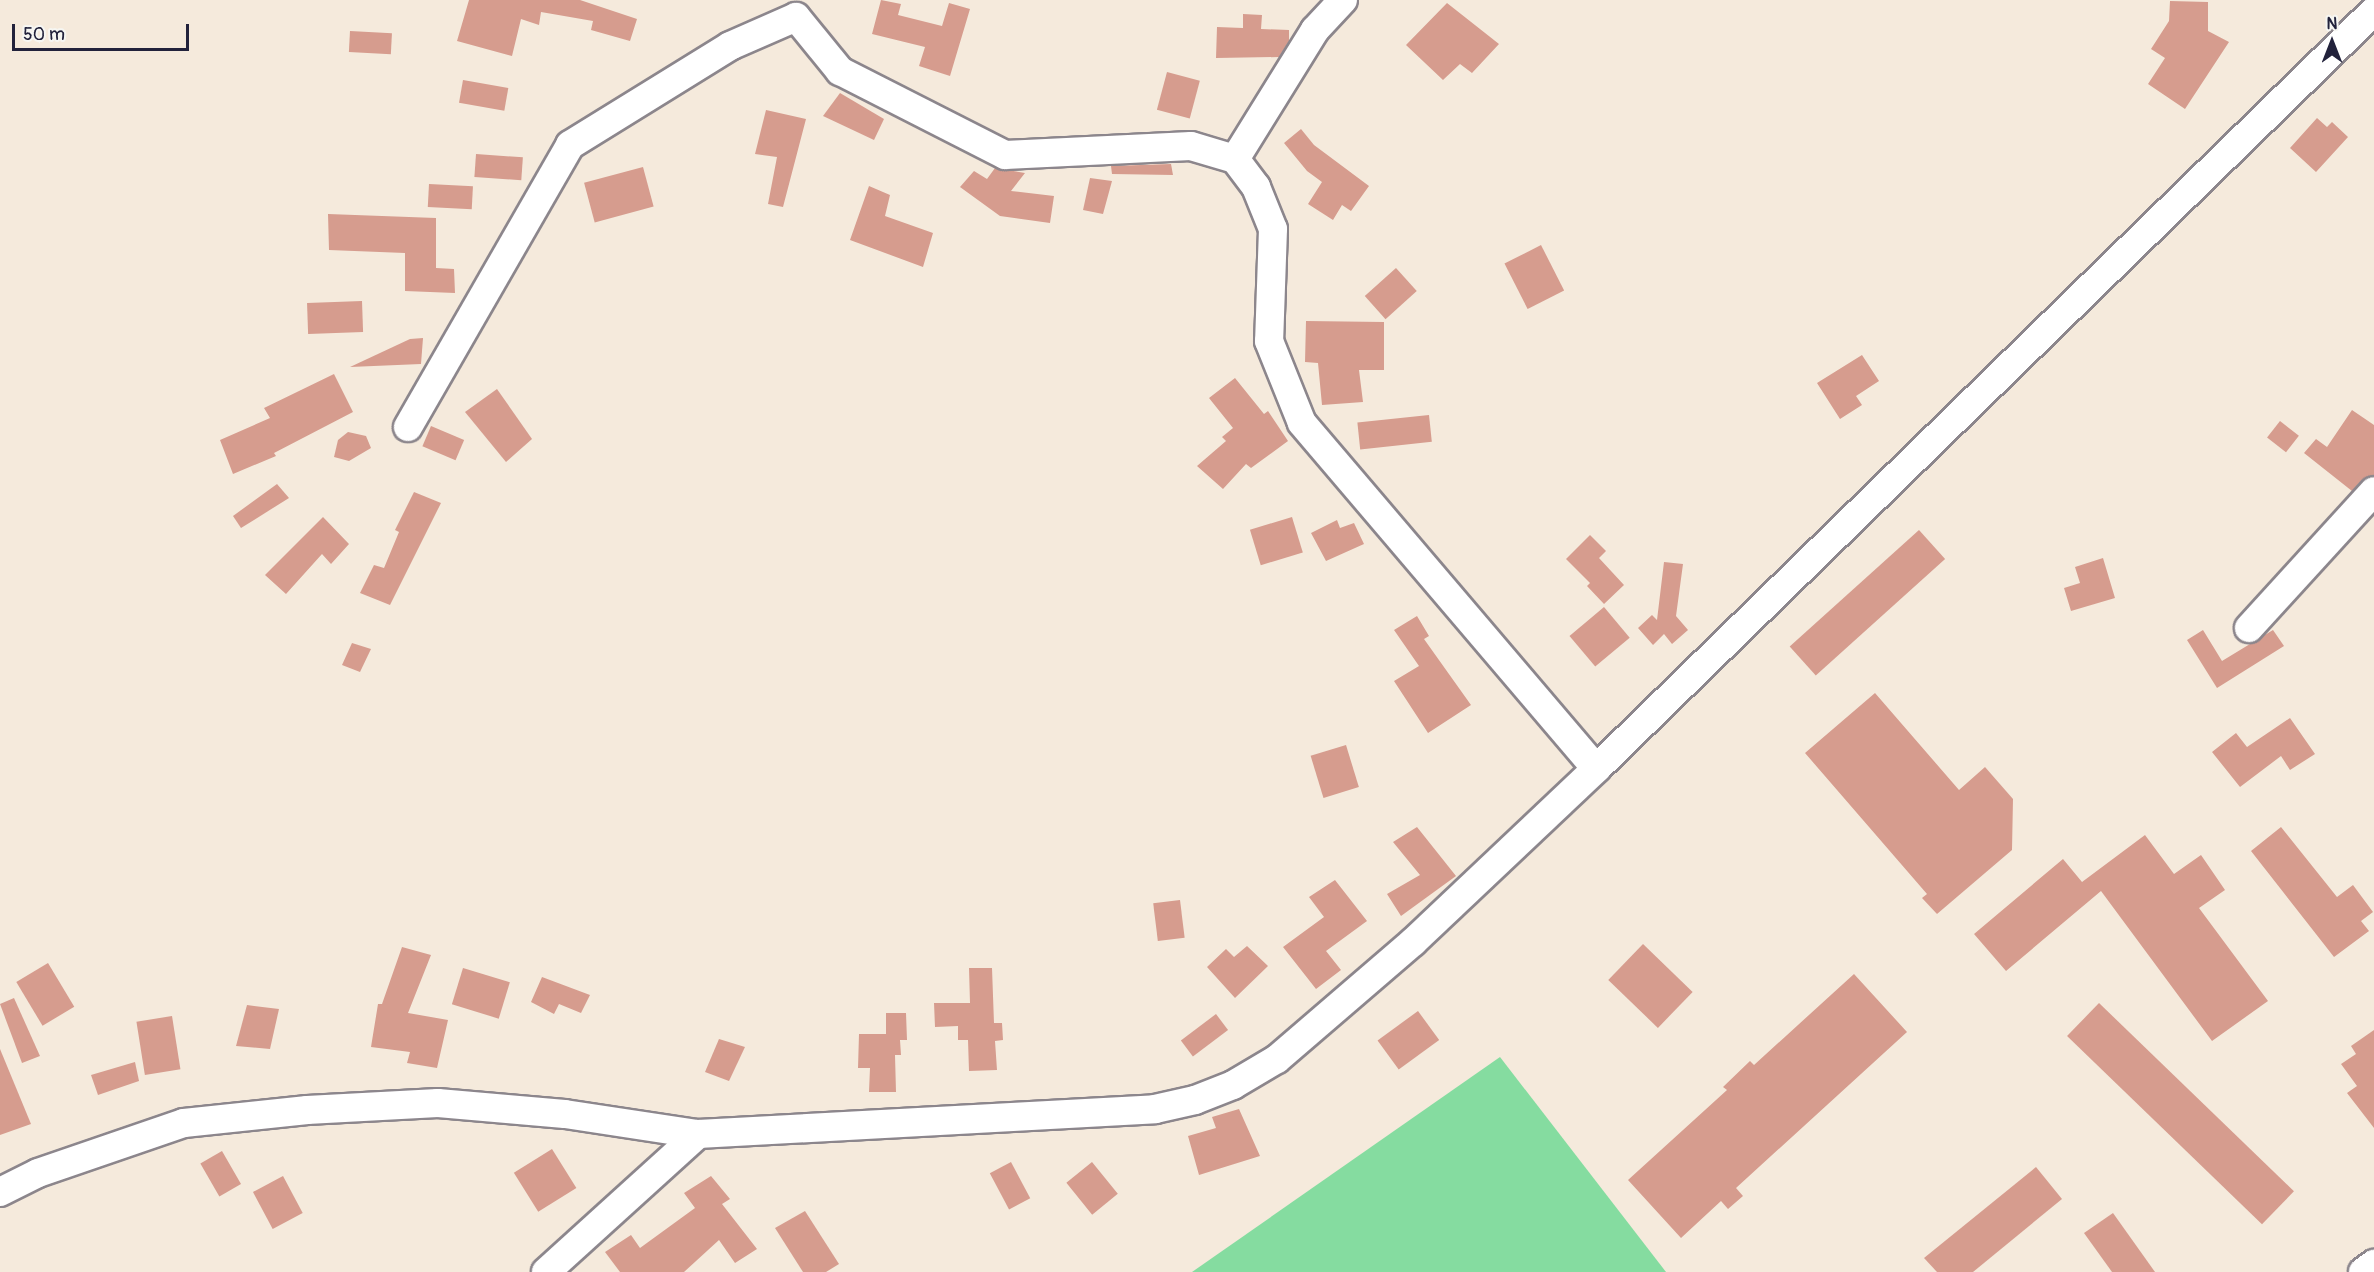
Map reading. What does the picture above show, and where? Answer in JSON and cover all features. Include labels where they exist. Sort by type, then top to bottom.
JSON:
[{"type":"street","points":[[1235,159],[1315,30],[1343,0]]},
{"type":"street","points":[[408,426],[570,145],[796,8],[840,71],[1005,155],[1191,146],[1235,159],[1256,187],[1273,229],[1269,341],[1302,423],[1596,769]]},
{"type":"street","points":[[0,1191],[38,1173],[184,1123],[307,1110],[438,1103],[565,1114],[698,1134],[1108,1113],[1155,1109],[1214,1092],[1277,1059],[1413,942],[1596,769],[2374,11]]},
{"type":"street","points":[[2249,628],[2374,491]]},
{"type":"street","points":[[546,1272],[698,1134]]},
{"type":"street","points":[[2363,1272],[2374,1264]]},
{"type":"green space","points":[[1500,1057],[1666,1272],[1192,1272]]},
{"type":"building","points":[[469,0],[580,0],[637,19],[630,41],[591,30],[593,21],[541,12],[539,25],[521,19],[512,56],[457,41]]},
{"type":"building","points":[[881,0],[901,4],[898,15],[942,26],[949,3],[970,9],[950,76],[919,66],[925,47],[872,34]]},
{"type":"building","points":[[2170,1],[2208,2],[2208,31],[2229,42],[2185,109],[2148,84],[2165,58],[2151,49],[2169,21]]},
{"type":"building","points":[[1447,3],[1499,44],[1472,73],[1460,64],[1443,80],[1406,45]]},
{"type":"building","points":[[1243,14],[1262,15],[1261,29],[1289,30],[1289,41],[1279,57],[1216,58],[1217,27],[1243,28]]},
{"type":"building","points":[[350,31],[392,33],[391,54],[349,52]]},
{"type":"building","points":[[1167,72],[1200,81],[1190,118],[1157,110]]},
{"type":"building","points":[[463,80],[508,88],[504,111],[459,103]]},
{"type":"building","points":[[840,93],[884,119],[874,140],[823,116]]},
{"type":"building","points":[[766,110],[806,119],[783,207],[768,204],[777,157],[755,154]]},
{"type":"building","points":[[2317,118],[2327,127],[2332,122],[2348,137],[2316,172],[2290,148]]},
{"type":"building","points":[[1301,129],[1314,145],[1369,186],[1351,211],[1342,205],[1333,220],[1308,204],[1322,182],[1307,171],[1284,143]]},
{"type":"building","points":[[476,154],[523,157],[521,180],[474,177]]},
{"type":"building","points":[[1171,164],[1173,175],[1112,174],[1111,166]]},
{"type":"building","points":[[643,167],[654,207],[595,222],[584,183]]},
{"type":"building","points":[[995,168],[1025,173],[1011,191],[1054,196],[1050,223],[1000,216],[960,187],[974,171],[987,179]]},
{"type":"building","points":[[1090,178],[1112,181],[1103,214],[1083,210]]},
{"type":"building","points":[[429,184],[473,186],[472,209],[428,207]]},
{"type":"building","points":[[869,186],[890,195],[885,216],[933,233],[923,267],[850,240]]},
{"type":"building","points":[[328,214],[436,218],[436,268],[454,269],[455,293],[405,291],[405,253],[329,250]]},
{"type":"building","points":[[1541,245],[1564,290],[1528,309],[1504,264]]},
{"type":"building","points":[[1396,268],[1417,291],[1386,319],[1365,296]]},
{"type":"building","points":[[362,301],[363,332],[308,334],[307,303]]},
{"type":"building","points":[[1306,321],[1384,322],[1384,370],[1359,370],[1363,402],[1322,405],[1318,363],[1305,362]]},
{"type":"building","points":[[423,338],[421,364],[350,367],[410,339]]},
{"type":"building","points":[[1862,355],[1879,381],[1856,396],[1862,405],[1840,419],[1817,383]]},
{"type":"building","points":[[334,374],[353,412],[274,453],[276,456],[233,474],[220,440],[270,418],[264,408]]},
{"type":"building","points":[[1235,378],[1264,414],[1268,411],[1288,441],[1251,468],[1246,464],[1223,489],[1197,466],[1226,441],[1222,437],[1233,428],[1209,398]]},
{"type":"building","points":[[497,389],[532,439],[506,462],[465,412]]},
{"type":"building","points":[[2352,410],[2374,425],[2374,475],[2362,480],[2352,491],[2304,453],[2316,439],[2327,447]]},
{"type":"building","points":[[1429,415],[1432,442],[1360,449],[1357,423]]},
{"type":"building","points":[[2280,421],[2299,436],[2286,452],[2267,438]]},
{"type":"building","points":[[431,426],[464,440],[456,460],[422,446]]},
{"type":"building","points":[[348,432],[366,436],[371,448],[349,461],[334,457],[338,440]]},
{"type":"building","points":[[277,484],[289,498],[241,528],[233,516]]},
{"type":"building","points":[[414,492],[441,503],[390,605],[360,593],[374,565],[384,568],[399,532],[395,530]]},
{"type":"building","points":[[323,517],[349,544],[331,564],[322,554],[286,594],[265,575]]},
{"type":"building","points":[[1292,517],[1303,552],[1261,565],[1250,530]]},
{"type":"building","points":[[1337,520],[1340,528],[1354,523],[1364,544],[1326,561],[1311,533]]},
{"type":"building","points":[[1919,530],[1945,559],[1816,675],[1790,646]]},
{"type":"building","points":[[1590,535],[1606,551],[1599,558],[1624,585],[1604,604],[1587,586],[1590,583],[1566,559]]},
{"type":"building","points":[[2103,558],[2115,598],[2071,611],[2064,588],[2080,583],[2075,567]]},
{"type":"building","points":[[1664,562],[1683,564],[1676,616],[1688,630],[1672,644],[1664,634],[1653,645],[1638,628],[1652,615],[1657,620]]},
{"type":"building","points":[[1604,607],[1630,638],[1595,667],[1570,636]]},
{"type":"building","points":[[1417,616],[1429,636],[1424,639],[1471,705],[1428,733],[1394,681],[1419,666],[1394,630]]},
{"type":"building","points":[[2203,630],[2222,661],[2273,630],[2284,646],[2217,688],[2187,640]]},
{"type":"building","points":[[352,643],[371,649],[360,672],[342,665]]},
{"type":"building","points":[[1875,693],[1959,790],[1985,767],[2013,799],[2012,850],[1937,914],[1922,898],[1927,894],[1805,753]]},
{"type":"building","points":[[2290,718],[2315,754],[2290,770],[2281,756],[2240,787],[2212,752],[2236,733],[2247,747]]},
{"type":"building","points":[[1346,745],[1359,787],[1323,798],[1311,756]]},
{"type":"building","points":[[1417,827],[1456,876],[1401,916],[1387,894],[1420,875],[1393,842]]},
{"type":"building","points":[[2281,827],[2337,897],[2353,885],[2373,912],[2361,921],[2369,931],[2334,957],[2251,851]]},
{"type":"building","points":[[2145,835],[2174,874],[2201,855],[2225,890],[2199,908],[2268,1001],[2212,1041],[2101,891],[2006,971],[1974,934],[2063,859],[2082,882]]},
{"type":"building","points":[[1335,880],[1367,921],[1326,951],[1341,970],[1316,989],[1283,947],[1324,917],[1309,897]]},
{"type":"building","points":[[1180,900],[1185,938],[1158,941],[1153,903]]},
{"type":"building","points":[[1643,944],[1693,992],[1658,1028],[1608,980]]},
{"type":"building","points":[[1247,946],[1268,966],[1235,998],[1207,967],[1226,949],[1234,957]]},
{"type":"building","points":[[402,947],[431,955],[408,1013],[448,1020],[437,1068],[407,1063],[410,1052],[371,1047],[378,1004],[382,1004]]},
{"type":"building","points":[[48,963],[74,1007],[43,1026],[16,982]]},
{"type":"building","points":[[463,968],[510,982],[499,1019],[452,1004]]},
{"type":"building","points":[[969,968],[992,968],[994,1023],[1002,1023],[1003,1040],[995,1041],[997,1070],[969,1071],[968,1040],[958,1040],[958,1026],[935,1027],[934,1003],[970,1003]]},
{"type":"building","points":[[1854,974],[1907,1032],[1736,1188],[1743,1196],[1728,1209],[1721,1201],[1681,1238],[1628,1180],[1727,1090],[1723,1087],[1750,1061],[1754,1065]]},
{"type":"building","points":[[542,977],[590,995],[581,1013],[559,1004],[554,1014],[531,1002]]},
{"type":"building","points":[[14,998],[40,1056],[22,1063],[0,1004]]},
{"type":"building","points":[[2099,1003],[2294,1191],[2262,1224],[2067,1036]]},
{"type":"building","points":[[247,1005],[279,1009],[270,1049],[236,1046]]},
{"type":"building","points":[[1418,1011],[1439,1040],[1399,1070],[1378,1040]]},
{"type":"building","points":[[886,1013],[906,1013],[907,1040],[900,1040],[901,1055],[895,1055],[896,1092],[869,1092],[870,1068],[858,1068],[859,1034],[886,1034]]},
{"type":"building","points":[[1216,1014],[1228,1030],[1193,1056],[1181,1040]]},
{"type":"building","points":[[172,1016],[180,1069],[145,1075],[136,1022]]},
{"type":"building","points":[[2374,1030],[2374,1128],[2347,1093],[2357,1086],[2341,1064],[2356,1054],[2351,1046]]},
{"type":"building","points":[[719,1039],[745,1047],[729,1081],[705,1072]]},
{"type":"building","points":[[0,1049],[31,1124],[0,1135]]},
{"type":"building","points":[[135,1062],[139,1081],[98,1095],[91,1075]]},
{"type":"building","points":[[1239,1109],[1260,1156],[1199,1175],[1188,1136],[1216,1128],[1212,1117]]},
{"type":"building","points":[[552,1149],[576,1188],[538,1212],[514,1173]]},
{"type":"building","points":[[222,1151],[241,1184],[219,1196],[200,1164]]},
{"type":"building","points":[[1011,1162],[1030,1198],[1009,1209],[990,1173]]},
{"type":"building","points":[[1092,1162],[1118,1194],[1092,1215],[1066,1183]]},
{"type":"building","points":[[2036,1167],[2062,1199],[1973,1272],[1937,1272],[1924,1258]]},
{"type":"building","points":[[283,1176],[303,1213],[273,1229],[253,1192]]},
{"type":"building","points":[[711,1176],[730,1199],[722,1204],[757,1249],[735,1263],[719,1240],[684,1272],[620,1272],[605,1252],[631,1235],[640,1248],[695,1208],[684,1193]]},
{"type":"building","points":[[805,1211],[839,1264],[826,1272],[803,1272],[775,1228]]},
{"type":"building","points":[[2113,1213],[2155,1272],[2112,1272],[2084,1233]]}]
